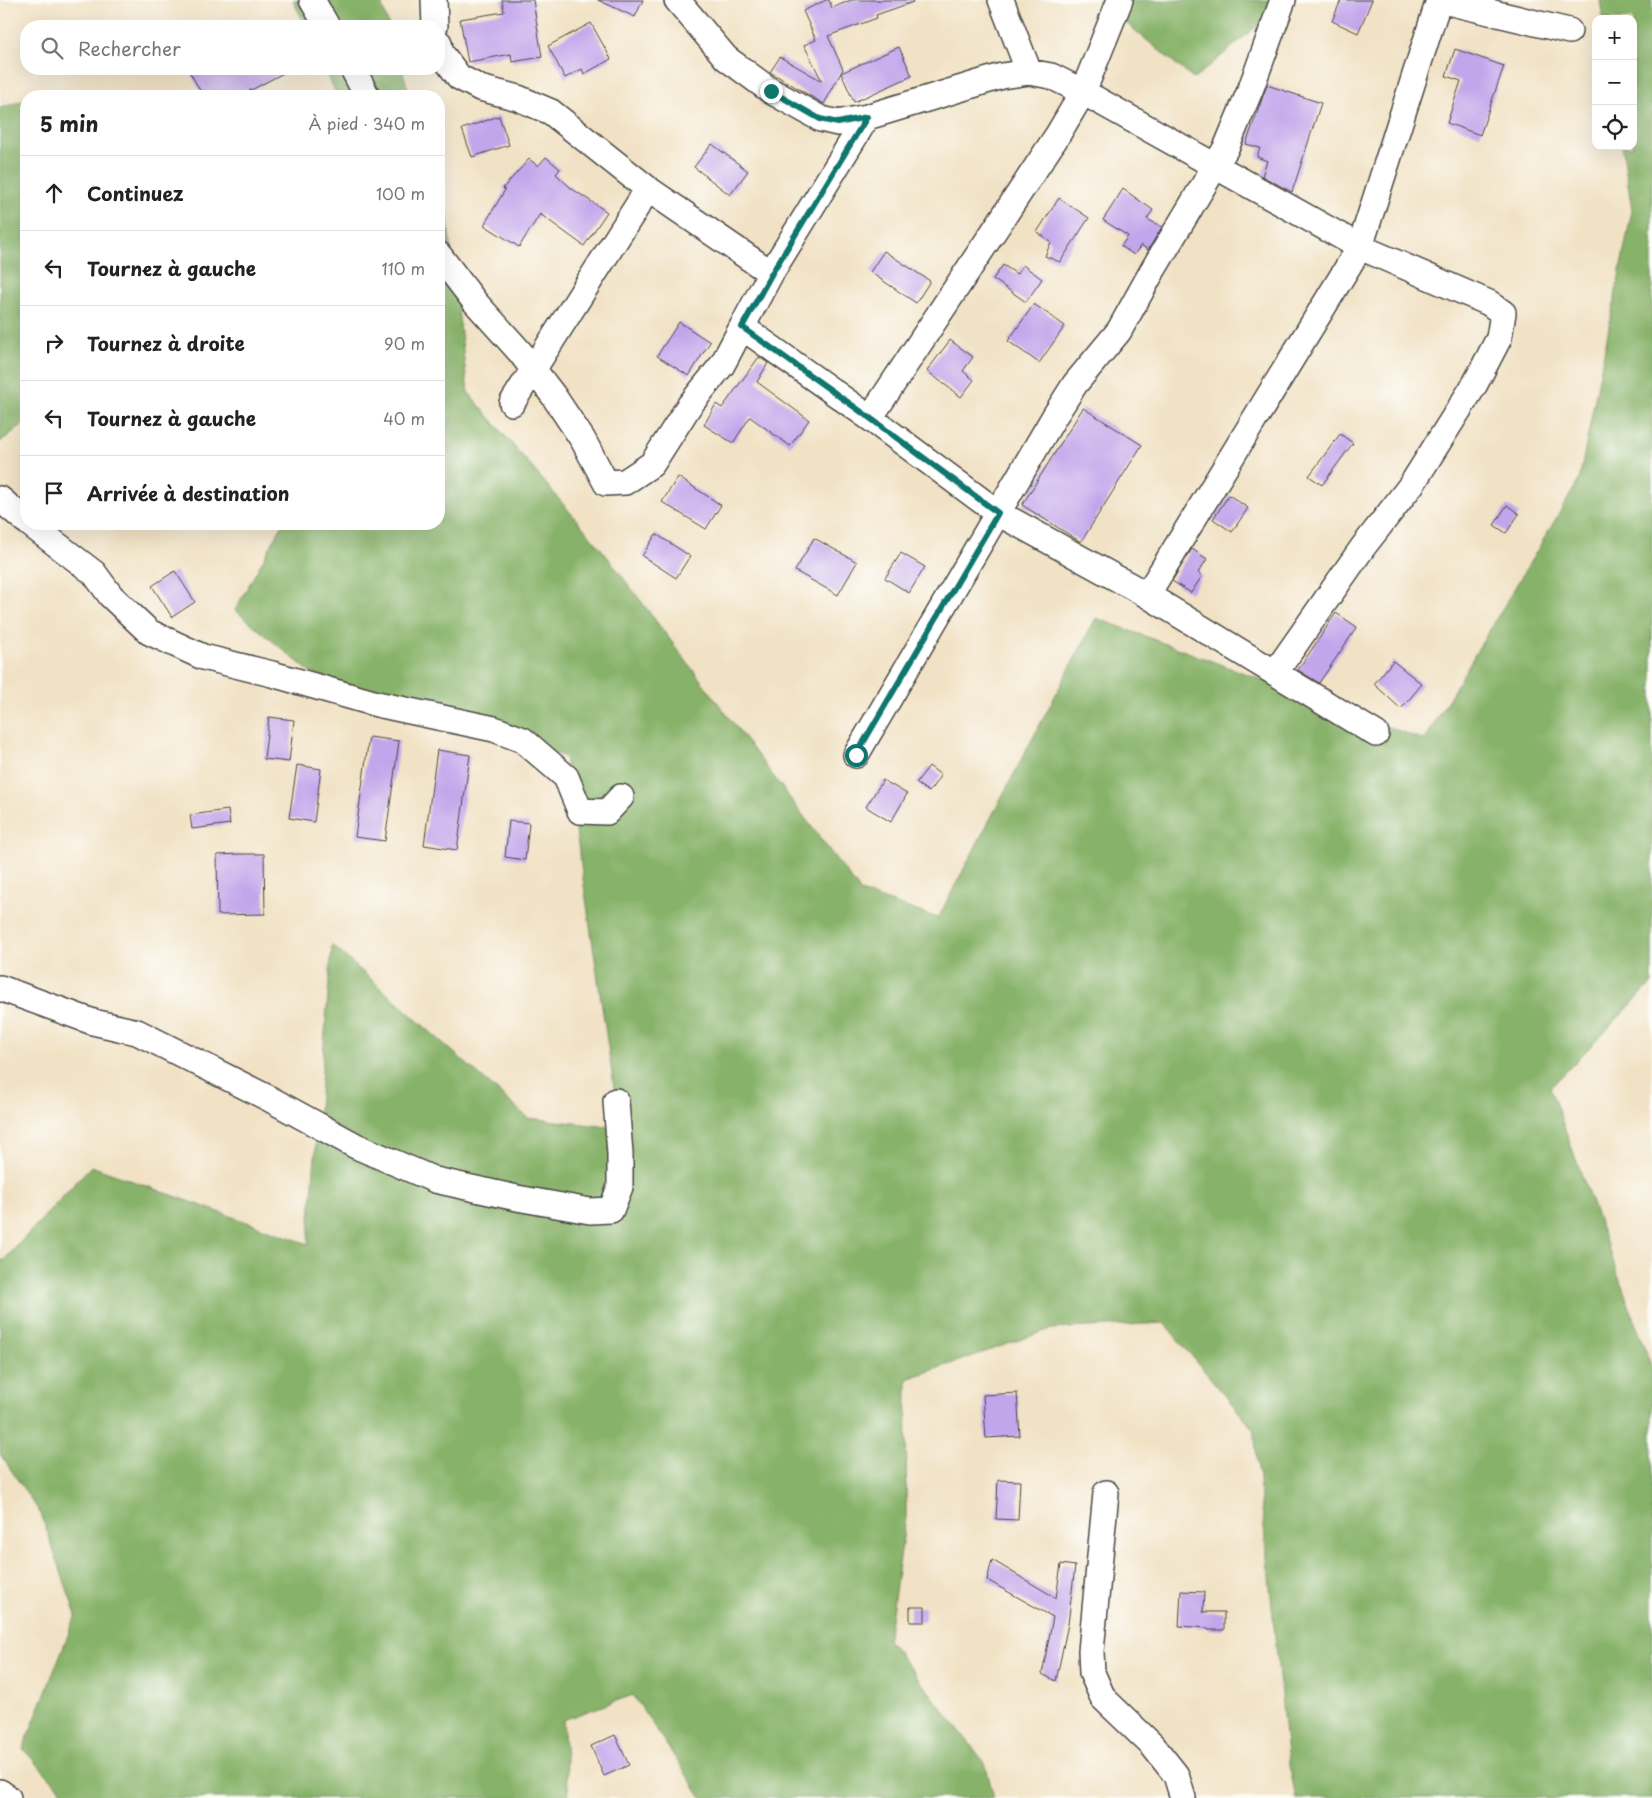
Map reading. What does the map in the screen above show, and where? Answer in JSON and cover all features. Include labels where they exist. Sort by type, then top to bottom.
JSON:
[{"type":"street","points":[[312,0],[324,20]]},
{"type":"street","points":[[434,0],[435,20]]},
{"type":"street","points":[[677,0],[726,58],[771,91],[820,119],[838,123],[867,117],[1002,76],[1029,72],[1051,76],[1360,247],[1489,303],[1502,313],[1499,338],[1475,384],[1412,484],[1363,547],[1275,673]]},
{"type":"street","points":[[1001,0],[1029,72]]},
{"type":"street","points":[[870,418],[1057,136],[1083,92],[1120,0]]},
{"type":"street","points":[[856,755],[1075,384],[1119,331],[1154,268],[1226,148],[1252,88],[1283,0]]},
{"type":"street","points":[[1147,595],[1360,247],[1439,0],[1569,31]]},
{"type":"street","points":[[445,58],[459,77],[480,88],[518,98],[551,112],[648,189],[772,273]]},
{"type":"street","points":[[356,75],[364,90]]},
{"type":"street","points":[[445,263],[475,302],[520,352],[553,395],[583,440],[606,483],[625,482],[652,464],[689,406],[722,365],[772,273],[867,117]]},
{"type":"street","points":[[512,403],[648,189]]},
{"type":"street","points":[[742,327],[870,418],[998,513],[1147,595],[1376,734]]},
{"type":"street","points":[[0,499],[20,516]]},
{"type":"street","points":[[38,530],[94,574],[111,596],[149,632],[203,657],[272,674],[377,704],[494,729],[523,740],[566,777],[580,812],[606,812],[621,797]]},
{"type":"street","points":[[0,988],[92,1022],[137,1032],[268,1098],[356,1146],[435,1180],[516,1198],[590,1211],[611,1210],[620,1187],[620,1154],[616,1101]]},
{"type":"street","points":[[1106,1493],[1091,1651],[1092,1673],[1103,1698],[1153,1746],[1176,1775],[1183,1798]]},
{"type":"street","points":[[0,1792],[8,1798]]},
{"type":"green space","points":[[293,0],[380,0],[387,20],[302,20]]},
{"type":"green space","points":[[1098,0],[1288,0],[1194,79]]},
{"type":"green space","points":[[1600,0],[1652,0],[1652,983],[1550,1088],[1652,1368],[1652,1798],[1296,1798],[1287,1754],[1254,1430],[1164,1323],[1051,1329],[907,1379],[906,1517],[888,1640],[985,1763],[994,1798],[702,1798],[633,1695],[563,1720],[569,1798],[69,1798],[23,1749],[76,1615],[41,1514],[0,1454],[0,1259],[3,1261],[91,1166],[308,1244],[332,945],[528,1118],[620,1128],[565,757],[310,672],[235,610],[280,530],[445,530],[445,209],[468,392],[603,551],[861,892],[938,918],[1096,618],[1424,740],[1579,480],[1632,210],[1623,150],[1637,150],[1637,15],[1602,15]]},
{"type":"green space","points":[[328,75],[404,75],[408,90],[334,90]]},
{"type":"green space","points":[[20,102],[20,427],[0,442],[0,108]]},
{"type":"building","points":[[502,0],[533,0],[542,57],[512,62],[511,54],[468,62],[460,19],[504,12]]},
{"type":"building","points":[[598,0],[643,0],[635,17]]},
{"type":"building","points":[[829,0],[832,8],[851,0],[912,0],[913,2],[876,15],[877,18],[828,36],[843,69],[824,104],[770,72],[780,57],[822,81],[804,45],[816,40],[803,11]]},
{"type":"building","points":[[1341,0],[1372,0],[1358,33],[1332,21]]},
{"type":"building","points":[[591,23],[611,59],[584,74],[582,69],[565,78],[548,46]]},
{"type":"building","points":[[899,47],[912,76],[854,102],[841,73]]},
{"type":"building","points":[[1455,49],[1504,66],[1480,135],[1447,123],[1461,81],[1446,76]]},
{"type":"building","points":[[191,75],[280,75],[251,90],[200,90]]},
{"type":"building","points":[[1267,85],[1321,103],[1292,192],[1262,176],[1267,161],[1257,157],[1260,148],[1246,144]]},
{"type":"building","points":[[499,116],[509,145],[472,157],[462,129]]},
{"type":"building","points":[[712,144],[748,171],[730,195],[694,167]]},
{"type":"building","points":[[546,157],[560,169],[556,174],[571,188],[607,212],[584,246],[540,214],[519,247],[484,225],[505,190],[503,188],[529,159],[538,166]]},
{"type":"building","points":[[1123,189],[1153,210],[1147,219],[1162,227],[1148,250],[1141,245],[1134,255],[1121,246],[1128,236],[1103,220]]},
{"type":"building","points":[[1059,198],[1089,218],[1060,262],[1045,256],[1051,242],[1037,232]]},
{"type":"building","points":[[884,251],[930,281],[916,303],[870,272]]},
{"type":"building","points":[[1003,265],[1017,274],[1023,265],[1042,279],[1026,302],[993,279]]},
{"type":"building","points":[[1034,304],[1065,326],[1039,363],[1008,341]]},
{"type":"building","points":[[679,322],[710,342],[689,376],[657,356]]},
{"type":"building","points":[[950,340],[973,357],[963,371],[974,380],[961,397],[927,371]]},
{"type":"building","points":[[759,357],[768,363],[757,382],[809,420],[790,446],[750,417],[733,443],[704,425],[716,404],[722,408]]},
{"type":"building","points":[[1083,408],[1142,445],[1081,542],[1022,505]]},
{"type":"building","points":[[1340,434],[1353,443],[1322,485],[1309,476]]},
{"type":"building","points":[[678,477],[721,505],[706,529],[662,502]]},
{"type":"building","points":[[1229,495],[1248,508],[1232,532],[1213,519]]},
{"type":"building","points":[[1507,505],[1519,514],[1506,533],[1494,525]]},
{"type":"building","points":[[656,534],[690,556],[676,578],[642,556]]},
{"type":"building","points":[[814,538],[857,562],[838,595],[795,571]]},
{"type":"building","points":[[1192,549],[1207,559],[1198,573],[1202,576],[1191,593],[1172,581]]},
{"type":"building","points":[[901,553],[925,567],[909,593],[885,578]]},
{"type":"building","points":[[175,571],[195,602],[172,617],[152,586]]},
{"type":"building","points":[[1336,613],[1357,627],[1319,683],[1298,670]]},
{"type":"building","points":[[1393,661],[1422,684],[1401,709],[1374,684]]},
{"type":"building","points":[[269,717],[294,720],[289,762],[264,759]]},
{"type":"building","points":[[369,737],[399,741],[385,841],[355,837]]},
{"type":"building","points":[[437,750],[470,755],[457,850],[424,845]]},
{"type":"building","points":[[297,765],[321,769],[314,822],[289,818]]},
{"type":"building","points":[[929,766],[941,775],[929,792],[916,783]]},
{"type":"building","points":[[883,780],[907,794],[891,822],[866,807]]},
{"type":"building","points":[[228,810],[230,824],[192,829],[190,815]]},
{"type":"building","points":[[509,821],[529,823],[525,860],[505,857]]},
{"type":"building","points":[[264,854],[265,914],[218,915],[217,855]]},
{"type":"building","points":[[1017,1393],[1020,1436],[986,1438],[983,1395]]},
{"type":"building","points":[[998,1480],[1020,1481],[1018,1520],[996,1519]]},
{"type":"building","points":[[992,1560],[1056,1598],[1061,1564],[1075,1566],[1068,1624],[1056,1681],[1042,1674],[1053,1617],[987,1580]]},
{"type":"building","points":[[1181,1591],[1204,1592],[1203,1612],[1224,1612],[1224,1630],[1179,1626]]},
{"type":"building","points":[[910,1607],[925,1607],[925,1622],[910,1622]]},
{"type":"building","points":[[615,1735],[629,1765],[604,1776],[591,1746]]},
{"type":"route","points":[[771,91],[820,119],[838,123],[867,117],[772,273],[742,327],[870,418],[998,513],[856,755]]}]
